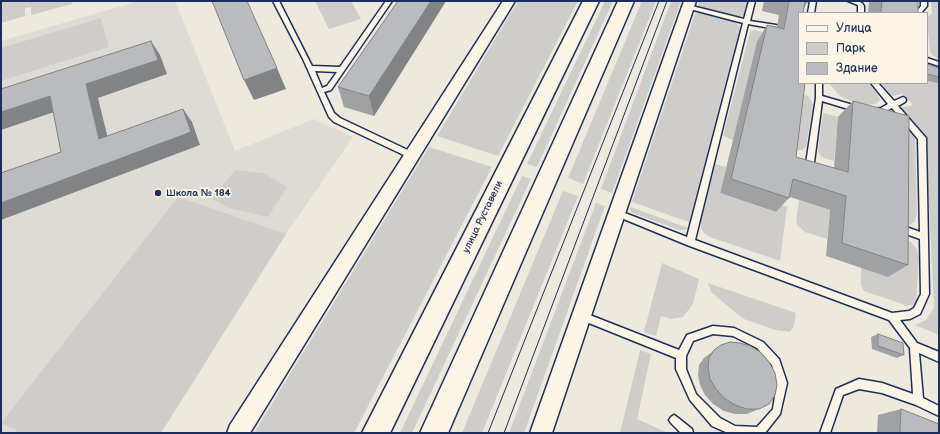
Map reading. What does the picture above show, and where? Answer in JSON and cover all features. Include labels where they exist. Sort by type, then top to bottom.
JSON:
[{"type":"main road","name":"улица Руставели","points":[[376,433],[591,1]]},
{"type":"main road","points":[[434,433],[626,1]]},
{"type":"street","points":[[238,433],[509,1]]},
{"type":"street","points":[[541,433],[689,4]]},
{"type":"lane","points":[[276,1],[310,68],[331,115],[337,120],[411,155]]},
{"type":"lane","points":[[321,91],[329,88],[389,1]]},
{"type":"lane","points":[[690,242],[752,1]]},
{"type":"lane","points":[[811,12],[813,1]]},
{"type":"lane","points":[[851,1],[860,4],[861,12]]},
{"type":"lane","points":[[919,12],[924,6],[924,1]]},
{"type":"lane","points":[[689,4],[746,22],[777,28]]},
{"type":"lane","points":[[928,60],[939,64]]},
{"type":"lane","points":[[310,68],[342,70]]},
{"type":"lane","points":[[809,170],[819,98],[819,84]]},
{"type":"lane","points":[[618,213],[690,242],[892,317],[910,315],[917,311],[925,294],[922,138],[875,84]]},
{"type":"lane","points":[[819,98],[869,111],[882,110],[903,100]]},
{"type":"lane","points":[[896,228],[924,237]]},
{"type":"lane","points":[[582,316],[681,355]]},
{"type":"lane","points":[[892,317],[914,346],[939,357]]},
{"type":"lane","points":[[713,330],[734,332],[760,345],[776,362],[782,383],[777,411],[759,432],[735,431],[716,422],[693,397],[682,368],[681,355],[690,338],[713,330]]},
{"type":"lane","points":[[914,346],[918,401]]},
{"type":"lane","points":[[825,433],[839,392],[859,384],[882,388],[918,401],[939,411]]},
{"type":"lane","points":[[674,420],[688,433]]},
{"type":"shaded area","name":"Школа № 184","points":[[139,1],[175,1],[235,151],[314,119],[353,137],[286,234],[161,433],[1,433],[1,41]]},
{"type":"green space","points":[[1,1],[72,1],[72,4],[31,15],[31,7],[25,8],[25,16],[1,23]]},
{"type":"green space","points":[[315,1],[351,1],[361,19],[329,29]]},
{"type":"green space","points":[[518,1],[578,1],[498,156],[437,136]]},
{"type":"green space","points":[[605,1],[613,1],[537,167],[527,164]]},
{"type":"green space","points":[[642,1],[656,1],[583,184],[568,178]]},
{"type":"green space","points":[[671,1],[681,1],[612,193],[601,189]]},
{"type":"green space","points":[[699,1],[748,1],[744,15],[737,17],[703,8],[698,5]]},
{"type":"green space","points":[[931,1],[939,1],[939,59],[933,56],[930,52],[928,16],[932,14]]},
{"type":"green space","points":[[700,13],[735,22],[740,27],[689,222],[632,202],[695,14]]},
{"type":"green space","points":[[101,18],[109,47],[1,81],[1,48]]},
{"type":"green space","points":[[754,30],[776,35],[733,140],[723,136],[750,32]]},
{"type":"green space","points":[[939,74],[939,335],[915,325],[926,320],[934,308],[926,142],[920,131],[900,108],[913,105],[903,94],[892,96],[882,84],[928,84],[928,81],[937,83]]},
{"type":"green space","points":[[830,84],[870,84],[880,100],[876,104],[864,105],[840,96]]},
{"type":"green space","points":[[794,92],[808,96],[813,104],[806,147],[802,150],[797,150]]},
{"type":"green space","points":[[823,113],[838,117],[834,161],[824,158],[818,151]]},
{"type":"green space","points":[[902,127],[911,132],[915,138],[917,213],[915,221],[910,225],[903,226]]},
{"type":"green space","points":[[429,147],[492,167],[354,433],[254,433]]},
{"type":"green space","points":[[715,164],[726,167],[720,193],[775,212],[777,204],[787,207],[780,261],[710,237],[704,233],[701,228],[701,219]]},
{"type":"green space","points":[[235,170],[263,173],[287,187],[268,217],[229,208],[212,199]]},
{"type":"green space","points":[[522,176],[531,179],[412,433],[400,433]]},
{"type":"green space","points":[[563,191],[578,196],[482,433],[462,433]]},
{"type":"green space","points":[[178,197],[286,234],[161,433],[15,433],[17,430],[1,423]]},
{"type":"green space","points":[[799,200],[830,210],[827,239],[805,232],[798,226],[796,222]]},
{"type":"green space","points":[[596,203],[605,206],[524,433],[509,433]]},
{"type":"green space","points":[[631,207],[688,228],[679,230],[635,214],[630,211]]},
{"type":"green space","points":[[903,238],[911,242],[916,248],[919,257],[916,300],[913,305],[904,306],[903,304],[864,291],[861,285],[861,268]]},
{"type":"green space","points":[[662,263],[699,279],[693,304],[683,317],[672,319],[661,316],[656,336],[644,332]]},
{"type":"green space","points":[[708,283],[796,313],[794,326],[790,332],[775,330],[744,319],[711,292]]},
{"type":"green space","points":[[640,350],[651,354],[637,419],[668,433],[620,433]]},
{"type":"building","points":[[212,1],[247,1],[277,68],[244,80]]},
{"type":"building","points":[[398,1],[431,1],[369,96],[338,87]]},
{"type":"building","points":[[789,1],[808,1],[805,2],[803,12],[798,12],[798,84],[805,84],[796,157],[848,172],[853,101],[909,116],[908,265],[842,243],[846,196],[793,179],[789,198],[731,179],[767,25],[784,29]]},
{"type":"building","points":[[882,1],[918,1],[918,12],[881,12]]},
{"type":"building","points":[[151,41],[158,60],[86,84],[99,139],[183,109],[191,132],[1,203],[1,173],[61,152],[50,96],[1,112],[1,89]]},
{"type":"building","points":[[928,64],[939,68],[939,77],[928,74]]},
{"type":"building","points":[[878,334],[903,343],[904,355],[878,346]]},
{"type":"building","points":[[730,342],[750,346],[760,352],[769,362],[775,373],[777,385],[775,395],[769,404],[759,409],[747,409],[735,405],[724,398],[716,389],[710,379],[708,368],[709,358],[714,350],[721,345]]},
{"type":"building","points":[[901,409],[939,424],[939,433],[900,433]]},
{"type":"tram line","points":[[488,433],[659,1]]},
{"type":"tram line","points":[[504,433],[667,1]]},
{"type":"place","name":"Школа № 184","points":[[158,193]]}]
